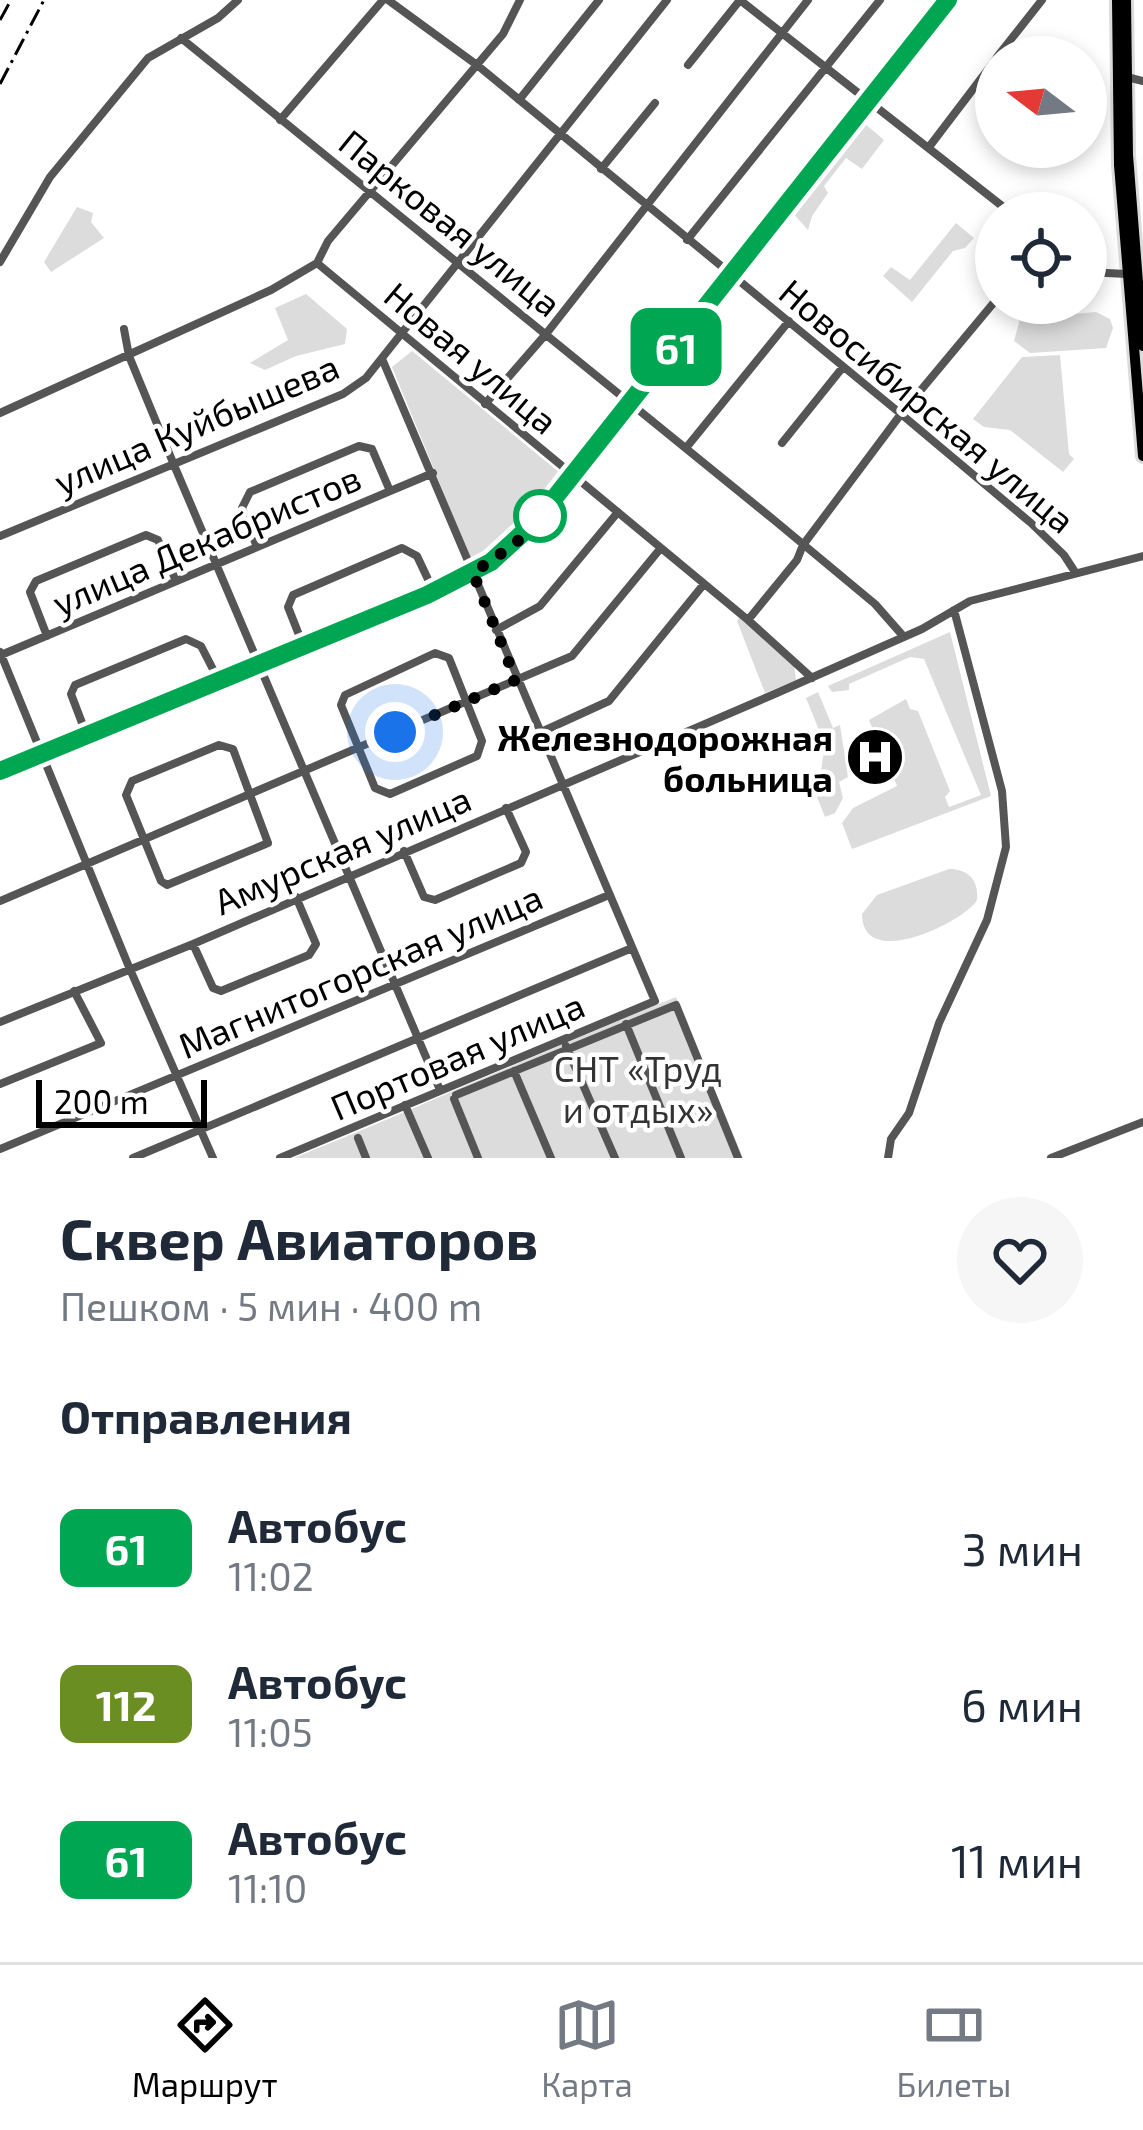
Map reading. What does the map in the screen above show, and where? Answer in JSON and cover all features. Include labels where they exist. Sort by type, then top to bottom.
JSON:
[{"type":"main road","points":[[1117,0],[1116,102],[1143,456]]},
{"type":"main road","points":[[1126,0],[1127,155],[1143,346]]},
{"type":"street","points":[[0,262],[50,178],[148,58],[218,18],[238,0]]},
{"type":"street","points":[[280,120],[385,0]]},
{"type":"street","name":"Новосибирская улица","points":[[385,0],[477,65],[789,321],[1030,523],[1075,572]]},
{"type":"street","points":[[0,413],[271,290],[316,263],[328,241],[502,34],[520,0]]},
{"type":"street","points":[[519,100],[599,0]]},
{"type":"street","name":"улица Куйбышева","points":[[0,536],[343,394],[383,361],[667,0]]},
{"type":"street","points":[[688,65],[740,0],[985,192]]},
{"type":"street","points":[[485,404],[547,334],[808,0]]},
{"type":"street","points":[[687,240],[880,0]]},
{"type":"street","points":[[0,771],[434,592],[473,573],[516,543],[632,405],[948,0]]},
{"type":"street","points":[[1014,36],[1042,0]]},
{"type":"street","name":"Парковая улица","points":[[181,38],[875,604],[904,637]]},
{"type":"street","points":[[1125,76],[1143,81]]},
{"type":"street","points":[[928,147],[975,86]]},
{"type":"street","points":[[601,169],[655,103]]},
{"type":"street","name":"Новая улица","points":[[316,263],[812,677]]},
{"type":"street","points":[[1107,273],[1127,274]]},
{"type":"street","points":[[686,448],[789,321]]},
{"type":"street","points":[[748,620],[976,324]]},
{"type":"street","points":[[124,329],[129,356],[174,465],[440,1090]]},
{"type":"street","points":[[133,1158],[632,948],[383,361]]},
{"type":"street","points":[[782,443],[843,367]]},
{"type":"street","points":[[257,547],[242,508],[250,492],[359,446],[372,449],[390,491]]},
{"type":"street","name":"улица Декабристов","points":[[0,654],[433,473]]},
{"type":"street","points":[[496,630],[540,607],[618,512]]},
{"type":"street","points":[[46,636],[31,585],[58,572],[146,535],[158,540],[176,581]]},
{"type":"street","points":[[303,645],[288,607],[293,596],[402,548],[417,556],[434,592]]},
{"type":"street","points":[[0,901],[572,656],[660,549]]},
{"type":"street","points":[[812,677],[980,597],[1143,556]]},
{"type":"street","points":[[539,733],[609,701],[704,584]]},
{"type":"street","points":[[888,1158],[891,1139],[909,1113],[938,1023],[987,920],[1006,847],[1002,791],[954,610]]},
{"type":"street","points":[[87,736],[71,694],[75,685],[187,639],[201,646],[219,681]]},
{"type":"street","points":[[435,653],[449,658],[482,750],[477,756],[390,794],[376,788],[359,748],[341,705],[345,695],[435,653]]},
{"type":"street","points":[[0,654],[213,1158]]},
{"type":"street","name":"Амурская улица","points":[[0,1022],[193,944],[812,677]]},
{"type":"street","points":[[226,745],[233,749],[268,836],[263,847],[166,885],[143,840],[126,795],[132,781],[226,745]]},
{"type":"street","points":[[404,851],[428,901],[456,891],[521,863],[526,852],[506,808]]},
{"type":"street","name":"Магнитогорская улица","points":[[0,1149],[609,895]]},
{"type":"street","points":[[193,944],[213,988],[221,991],[309,956],[316,944],[296,897]]},
{"type":"street","name":"Портовая улица","points":[[280,1158],[304,1153],[440,1090],[565,1044],[655,1001],[632,948]]},
{"type":"street","points":[[0,1084],[101,1043],[74,991]]},
{"type":"street","points":[[478,1158],[455,1097],[565,1044],[676,1004],[738,1158]]},
{"type":"street","points":[[626,1024],[681,1158]]},
{"type":"street","points":[[565,1044],[615,1158]]},
{"type":"street","points":[[514,1071],[550,1158]]},
{"type":"street","points":[[405,1105],[428,1158]]},
{"type":"street","points":[[1051,1158],[1142,1126]]},
{"type":"street","points":[[358,1138],[366,1158]]},
{"type":"green space","points":[[864,123],[884,140],[862,169],[846,158],[824,186],[828,193],[808,230],[792,212]]},
{"type":"green space","points":[[77,207],[93,213],[91,222],[104,238],[51,272],[44,262]]},
{"type":"green space","points":[[956,223],[974,238],[965,248],[953,251],[912,302],[883,276],[891,267],[910,280]]},
{"type":"green space","points":[[306,294],[347,329],[345,344],[296,356],[265,370],[250,363],[288,340],[275,308]]},
{"type":"green space","points":[[1107,318],[1113,328],[1106,348],[1030,353],[1014,341],[1019,324],[1107,324]]},
{"type":"green space","points":[[412,351],[560,473],[524,521],[472,562],[392,367]]},
{"type":"green space","points":[[1060,355],[1069,454],[1074,459],[1063,472],[1010,430],[984,427],[973,419],[1022,357]]},
{"type":"green space","points":[[740,616],[794,664],[796,680],[765,693],[737,621]]},
{"type":"green space","points":[[950,632],[991,796],[852,849],[842,823],[853,808],[897,786],[869,720],[906,699],[910,709],[918,711],[950,791],[945,797],[949,807],[981,795],[924,659],[910,657],[849,684],[849,690],[832,692],[828,686]]},
{"type":"green space","points":[[818,692],[833,728],[840,725],[848,777],[839,782],[843,798],[835,813],[825,817],[817,797],[825,745],[806,698]]},
{"type":"green space","points":[[949,869],[974,881],[977,900],[969,909],[916,937],[879,940],[867,931],[862,914],[877,895]]},
{"type":"green space","name":"СНТ «Труд и отдых»","points":[[676,997],[743,1158],[294,1158],[580,1037]]},
{"type":"railway","points":[[0,20],[11,0]]},
{"type":"railway","points":[[0,84],[44,0]]},
{"type":"bus line","name":"61","points":[[0,771],[427,595],[473,573],[516,543],[632,405],[948,0]]},
{"type":"place","name":"Железнодорожная больница","points":[[875,757]]},
{"type":"route","points":[[395,732],[516,680],[473,573],[516,543],[540,516]]}]
